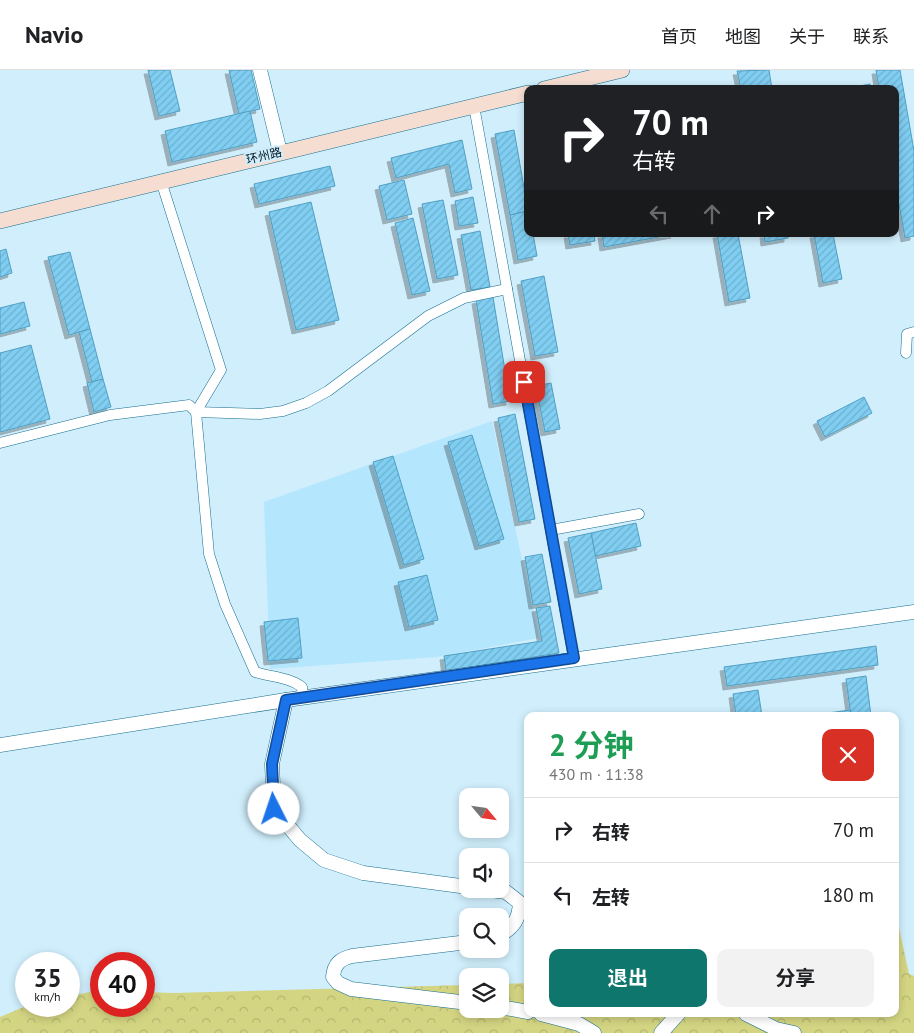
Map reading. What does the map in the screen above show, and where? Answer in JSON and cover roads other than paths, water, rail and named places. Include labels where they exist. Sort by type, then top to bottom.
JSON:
[{"type":"main road","points":[[560,85],[622,70]]},
{"type":"main road","name":"环州路","points":[[0,221],[524,94]]},
{"type":"street","points":[[260,70],[280,152]]},
{"type":"street","points":[[474,106],[574,658]]},
{"type":"street","points":[[161,181],[221,370],[196,412],[208,554],[225,604],[255,672],[271,678],[294,680],[302,687],[303,698]]},
{"type":"street","points":[[0,443],[110,415],[189,405],[196,412],[271,413],[306,403],[328,391],[428,316],[464,298],[507,289]]},
{"type":"street","points":[[906,353],[907,334],[914,332]]},
{"type":"street","points":[[551,530],[639,514]]},
{"type":"street","points":[[0,744],[574,658],[914,612]]},
{"type":"street","points":[[286,700],[272,764],[274,809],[300,840],[324,860],[363,873],[459,885]]},
{"type":"street","points":[[509,894],[520,903],[519,916],[509,930]]},
{"type":"street","points":[[459,943],[352,956],[342,959],[334,968],[333,978],[338,983],[351,989],[459,1002]]},
{"type":"street","points":[[509,1009],[524,1011]]},
{"type":"street","points":[[552,1017],[579,1024],[594,1033]]},
{"type":"street","points":[[661,1033],[675,1017]]},
{"type":"street","points":[[752,1017],[776,1029],[794,1033]]}]
